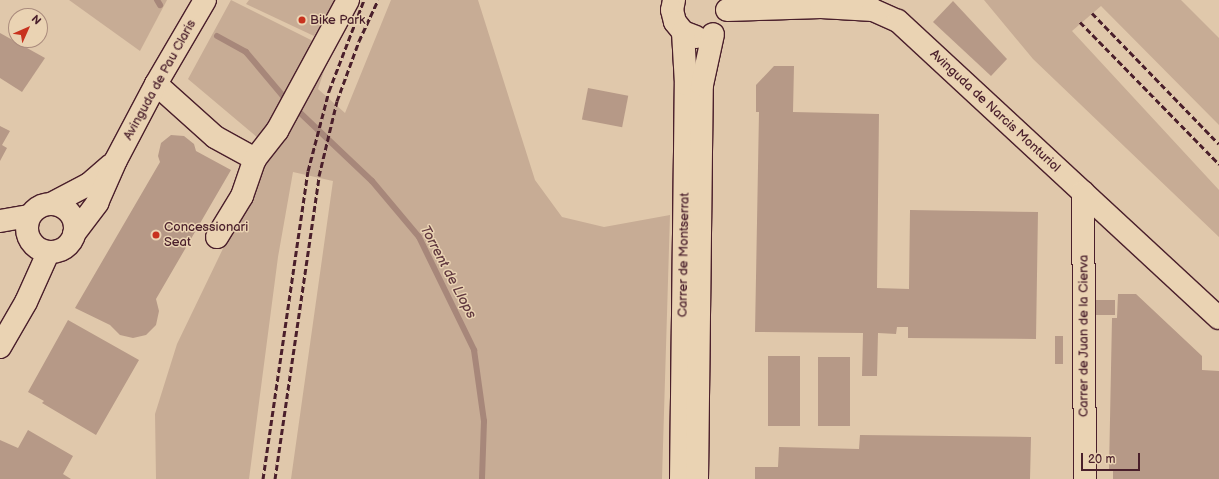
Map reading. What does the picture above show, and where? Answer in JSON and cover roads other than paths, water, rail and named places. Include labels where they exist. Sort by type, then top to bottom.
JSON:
[{"type":"street","name":"Avinguda de Pau Claris","points":[[74,234],[97,203],[116,160],[156,84],[205,0]]},
{"type":"street","points":[[217,237],[242,196],[255,159],[277,131],[348,0]]},
{"type":"street","points":[[674,0],[672,10],[675,22],[684,32],[695,37],[713,34],[720,28],[726,5]]},
{"type":"street","name":"Avinguda de Narcis Monturiol","points":[[726,5],[821,7],[873,10],[898,21],[1219,318]]},
{"type":"street","name":"Carrer de Montserrat","points":[[681,479],[686,84],[684,32]]},
{"type":"street","name":"Carrer de Montserrat","points":[[698,479],[702,85],[713,34]]},
{"type":"street","points":[[156,84],[215,137],[255,159]]},
{"type":"street","name":"Avinguda de Pau Claris","points":[[52,204],[93,182],[116,160]]},
{"type":"street","name":"Carrer de Juan de la Cierva","points":[[1083,192],[1085,479]]},
{"type":"street","points":[[0,221],[29,216],[42,206],[52,204],[66,211],[72,218],[74,234],[65,248],[48,253],[40,251],[29,238],[27,223],[29,216]]},
{"type":"street","points":[[0,347],[26,302],[48,253]]},
{"type":"waterway","name":"Torrent de Llops","points":[[157,0],[160,5]]},
{"type":"waterway","name":"Torrent de Llops","points":[[217,36],[246,52],[288,102]]},
{"type":"waterway","name":"Torrent de Llops","points":[[295,108],[372,181],[419,237],[474,350],[484,421],[482,479]]},
{"type":"railway","points":[[263,479],[308,171],[329,91],[364,0]]},
{"type":"railway","points":[[275,479],[319,176],[337,101],[359,41],[378,0]]},
{"type":"railway","points":[[1092,13],[1219,144]]},
{"type":"railway","points":[[1080,22],[1219,164]]},
{"type":"place","name":"Bike Park","points":[[302,20]]},
{"type":"place","name":"Concessionari Seat","points":[[156,235]]}]
